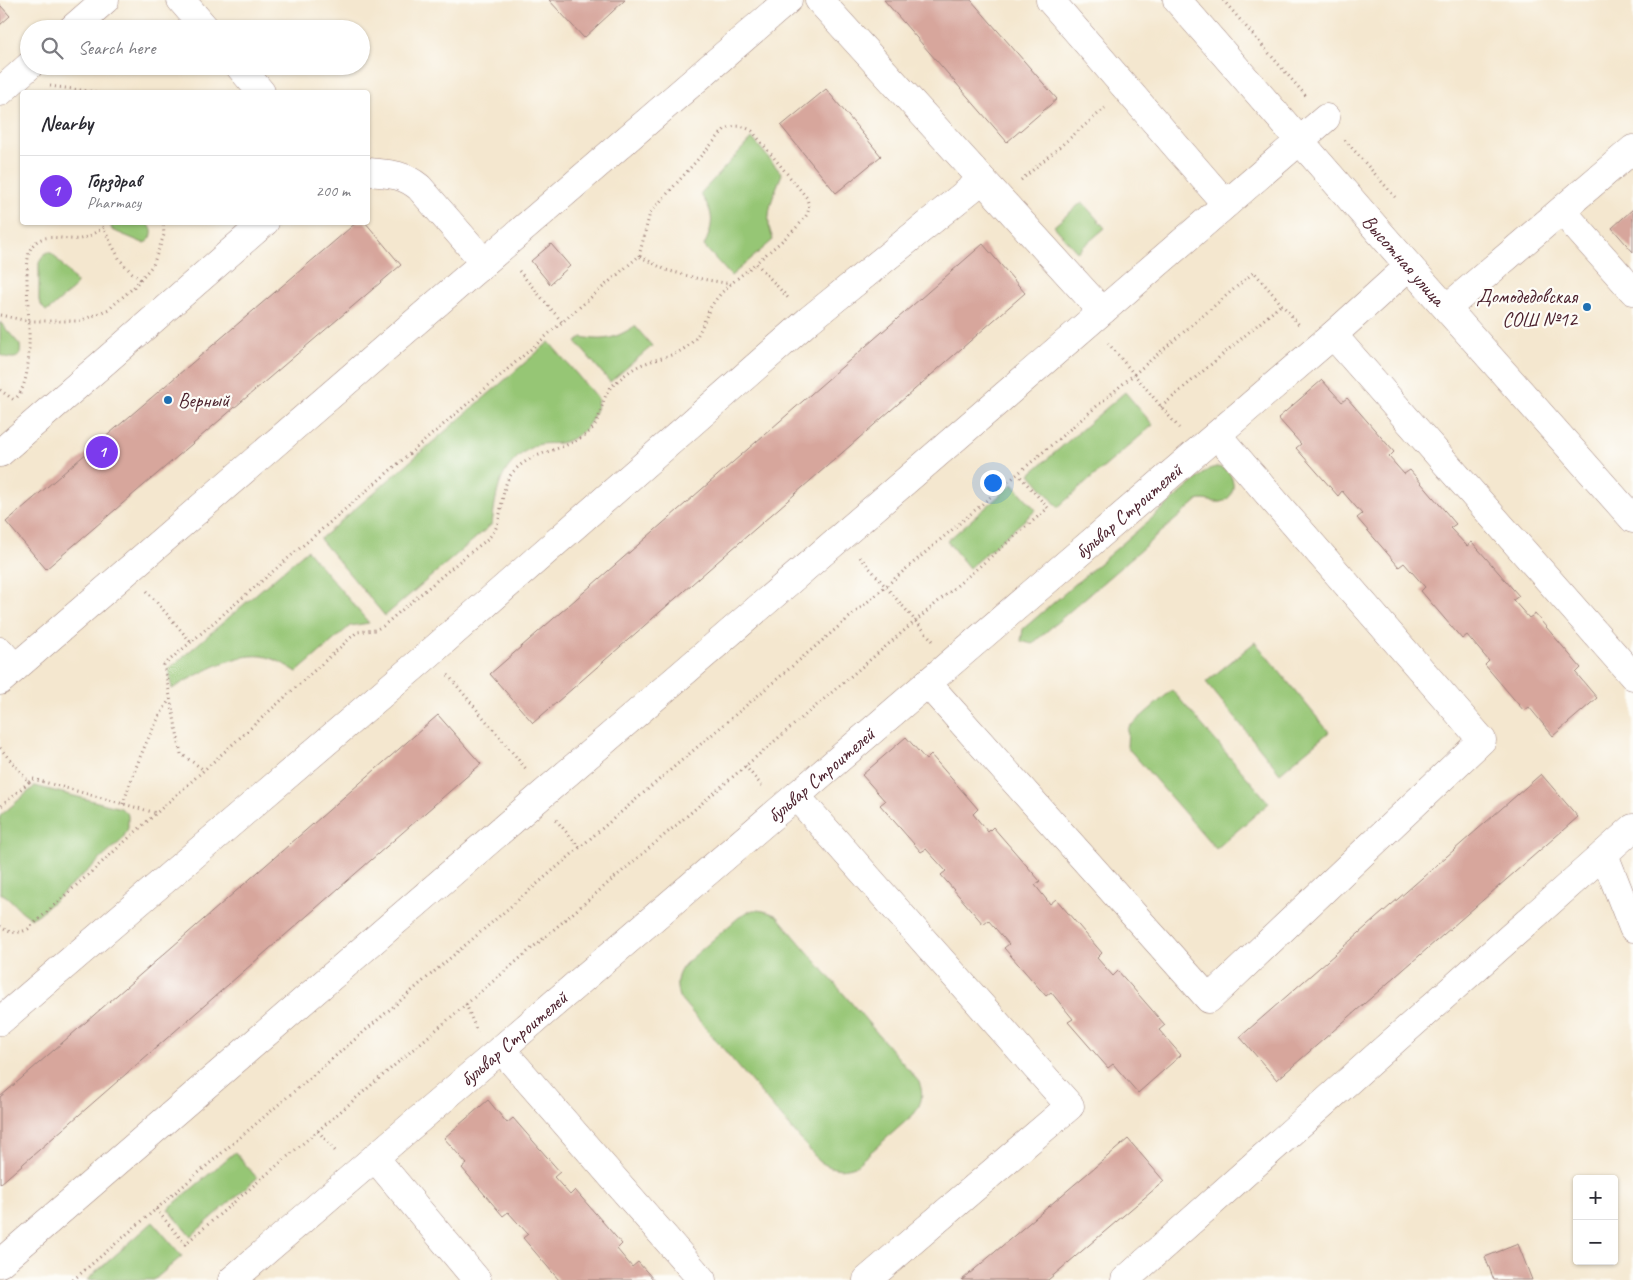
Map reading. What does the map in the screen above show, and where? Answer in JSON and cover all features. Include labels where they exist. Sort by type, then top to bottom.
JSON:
[{"type":"street","points":[[82,20],[105,0]]},
{"type":"street","points":[[181,0],[198,20]]},
{"type":"street","points":[[5,666],[128,570],[788,0]]},
{"type":"street","points":[[819,0],[991,189],[1096,316]]},
{"type":"street","points":[[1050,0],[1226,204]]},
{"type":"street","name":"Высотная улица","points":[[1177,0],[1633,519]]},
{"type":"street","points":[[247,75],[259,90]]},
{"type":"street","points":[[1,1261],[1326,118]]},
{"type":"street","points":[[1447,308],[1633,149]]},
{"type":"street","points":[[370,172],[395,175],[408,179],[419,187],[492,256]]},
{"type":"street","points":[[0,1022],[430,653],[809,320],[991,189]]},
{"type":"street","points":[[1562,211],[1633,290]]},
{"type":"street","points":[[0,452],[262,225]]},
{"type":"street","name":"бульвар Строителей","points":[[232,1280],[1326,341],[1409,266]]},
{"type":"street","points":[[1326,341],[1633,676]]},
{"type":"street","points":[[927,683],[1209,999],[1482,740],[1266,492],[1207,443]]},
{"type":"street","points":[[796,796],[1070,1106],[867,1280]]},
{"type":"street","points":[[1140,1275],[1633,828]]},
{"type":"street","points":[[1604,854],[1633,928]]},
{"type":"street","points":[[501,1049],[702,1280]]},
{"type":"street","points":[[375,1158],[478,1280]]},
{"type":"path","points":[[1223,0],[1395,197]]},
{"type":"path","points":[[14,80],[64,90]]},
{"type":"path","points":[[991,189],[1127,90]]},
{"type":"path","points":[[0,926],[5,931],[14,933],[28,929],[357,632],[376,630],[383,626],[493,533],[510,476],[524,462],[534,456],[574,442],[591,430],[596,424],[603,401],[610,388],[634,368],[646,362],[672,356],[692,342],[700,331],[711,306],[718,297],[800,223],[807,214],[809,207],[807,198],[752,131],[743,126],[725,129],[650,213],[639,256],[164,665],[181,754],[204,770]]},
{"type":"path","points":[[0,315],[28,321],[80,321],[109,309],[141,280],[153,265],[164,235],[163,225]]},
{"type":"path","points":[[9,405],[21,391],[28,368],[26,289],[30,249],[37,240],[47,237],[80,239],[104,227],[112,247],[120,260],[130,272],[141,280]]},
{"type":"path","points":[[492,256],[562,322]]},
{"type":"path","points":[[639,256],[666,270],[696,278],[731,284]]},
{"type":"path","points":[[756,263],[809,320]]},
{"type":"path","points":[[73,1280],[1254,272],[1282,304],[1326,341]]},
{"type":"path","points":[[1161,407],[1282,304]]},
{"type":"path","points":[[1096,316],[1134,375],[1161,407],[1207,443]]},
{"type":"path","points":[[0,390],[14,400]]},
{"type":"path","points":[[156,1209],[185,1244],[916,621],[1048,508],[1018,474]]},
{"type":"path","points":[[842,536],[952,662]]},
{"type":"path","points":[[128,570],[191,642]]},
{"type":"path","points":[[430,653],[542,795],[580,848]]},
{"type":"path","points":[[123,804],[132,776],[147,742],[160,715],[171,699]]},
{"type":"path","points":[[0,748],[29,782]]},
{"type":"path","points":[[0,807],[33,779],[156,813]]},
{"type":"green space","points":[[752,138],[782,174],[769,212],[769,227],[773,240],[731,276],[704,246],[710,231],[711,219],[708,207],[700,194]]},
{"type":"green space","points":[[1082,202],[1105,228],[1077,252],[1054,226]]},
{"type":"green space","points":[[111,225],[148,225],[152,229],[152,234],[148,241],[143,243],[112,230]]},
{"type":"green space","points":[[48,252],[53,254],[76,283],[74,288],[46,311],[39,301],[39,263],[44,254]]},
{"type":"green space","points":[[0,322],[20,345],[18,357],[8,358],[0,355]]},
{"type":"green space","points":[[635,326],[652,346],[610,382],[576,342],[582,337],[610,338]]},
{"type":"green space","points":[[549,342],[598,399],[590,421],[581,433],[568,441],[537,445],[518,457],[503,476],[492,524],[385,616],[320,539]]},
{"type":"green space","points":[[1125,392],[1153,425],[1058,507],[1030,474]]},
{"type":"green space","points":[[1216,467],[1227,471],[1232,479],[1232,492],[1227,499],[1220,502],[1197,501],[1032,644],[1021,641],[1023,629],[1209,469]]},
{"type":"green space","points":[[1013,484],[1036,510],[969,568],[947,541]]},
{"type":"green space","points":[[307,550],[369,623],[350,626],[297,672],[271,658],[251,656],[227,661],[215,666],[172,689],[169,669]]},
{"type":"green space","points":[[1255,642],[1329,732],[1280,773],[1206,682]]},
{"type":"green space","points":[[1172,690],[1269,803],[1216,849],[1127,747],[1128,728]]},
{"type":"green space","points":[[35,786],[121,808],[128,815],[128,828],[122,840],[39,914],[32,918],[0,893],[0,816]]},
{"type":"green space","points":[[753,910],[777,916],[919,1082],[921,1098],[914,1114],[855,1166],[836,1168],[819,1161],[679,997],[677,980],[685,964],[738,918]]},
{"type":"green space","points":[[235,1152],[257,1178],[191,1236],[168,1209]]},
{"type":"green space","points":[[153,1222],[182,1256],[154,1280],[87,1280]]},
{"type":"building","points":[[549,0],[625,0],[584,38]]},
{"type":"building","points":[[884,0],[971,0],[1057,99],[1007,142]]},
{"type":"building","points":[[0,5],[10,16],[0,25]]},
{"type":"building","points":[[826,89],[881,156],[836,193],[781,126]]},
{"type":"building","points":[[1633,209],[1633,252],[1612,228]]},
{"type":"building","points":[[353,225],[368,225],[401,265],[46,569],[6,522]]},
{"type":"building","points":[[551,244],[570,266],[550,284],[531,261]]},
{"type":"building","points":[[983,244],[1025,293],[533,723],[490,674]]},
{"type":"building","points":[[1322,380],[1342,402],[1347,398],[1394,452],[1389,457],[1404,474],[1410,470],[1456,524],[1450,528],[1467,546],[1472,542],[1519,596],[1513,600],[1529,618],[1535,614],[1581,668],[1576,673],[1597,698],[1553,736],[1529,707],[1524,711],[1485,665],[1489,661],[1467,635],[1462,639],[1421,591],[1425,587],[1404,563],[1399,567],[1357,518],[1362,514],[1342,491],[1338,496],[1296,448],[1301,444],[1278,418]]},
{"type":"building","points":[[438,715],[481,764],[0,1184],[0,1097]]},
{"type":"building","points":[[906,737],[926,760],[931,755],[978,809],[973,814],[988,832],[993,827],[1040,881],[1035,885],[1050,904],[1056,899],[1102,953],[1097,958],[1113,976],[1118,971],[1165,1025],[1159,1030],[1181,1055],[1138,1093],[1113,1064],[1108,1068],[1068,1022],[1073,1019],[1051,992],[1046,996],[1004,948],[1009,944],[988,920],[983,924],[941,875],[946,871],[926,849],[921,852],[880,805],[885,801],[862,775]]},
{"type":"building","points":[[1541,774],[1578,817],[1277,1080],[1240,1037]]},
{"type":"building","points":[[488,1100],[507,1123],[513,1118],[560,1172],[554,1177],[570,1195],[575,1190],[622,1244],[617,1249],[632,1267],[638,1262],[654,1280],[559,1280],[523,1238],[528,1234],[508,1212],[503,1216],[462,1168],[467,1164],[444,1138]]},
{"type":"building","points":[[1128,1139],[1164,1181],[1048,1280],[962,1280]]},
{"type":"building","points":[[1518,1244],[1532,1280],[1494,1280],[1485,1257]]},
{"type":"place","name":"Домодедовская СОШ №12","points":[[1587,307]]},
{"type":"place","name":"Верный","points":[[168,400]]},
{"type":"place","name":"Горздрав","points":[[102,452]]}]
